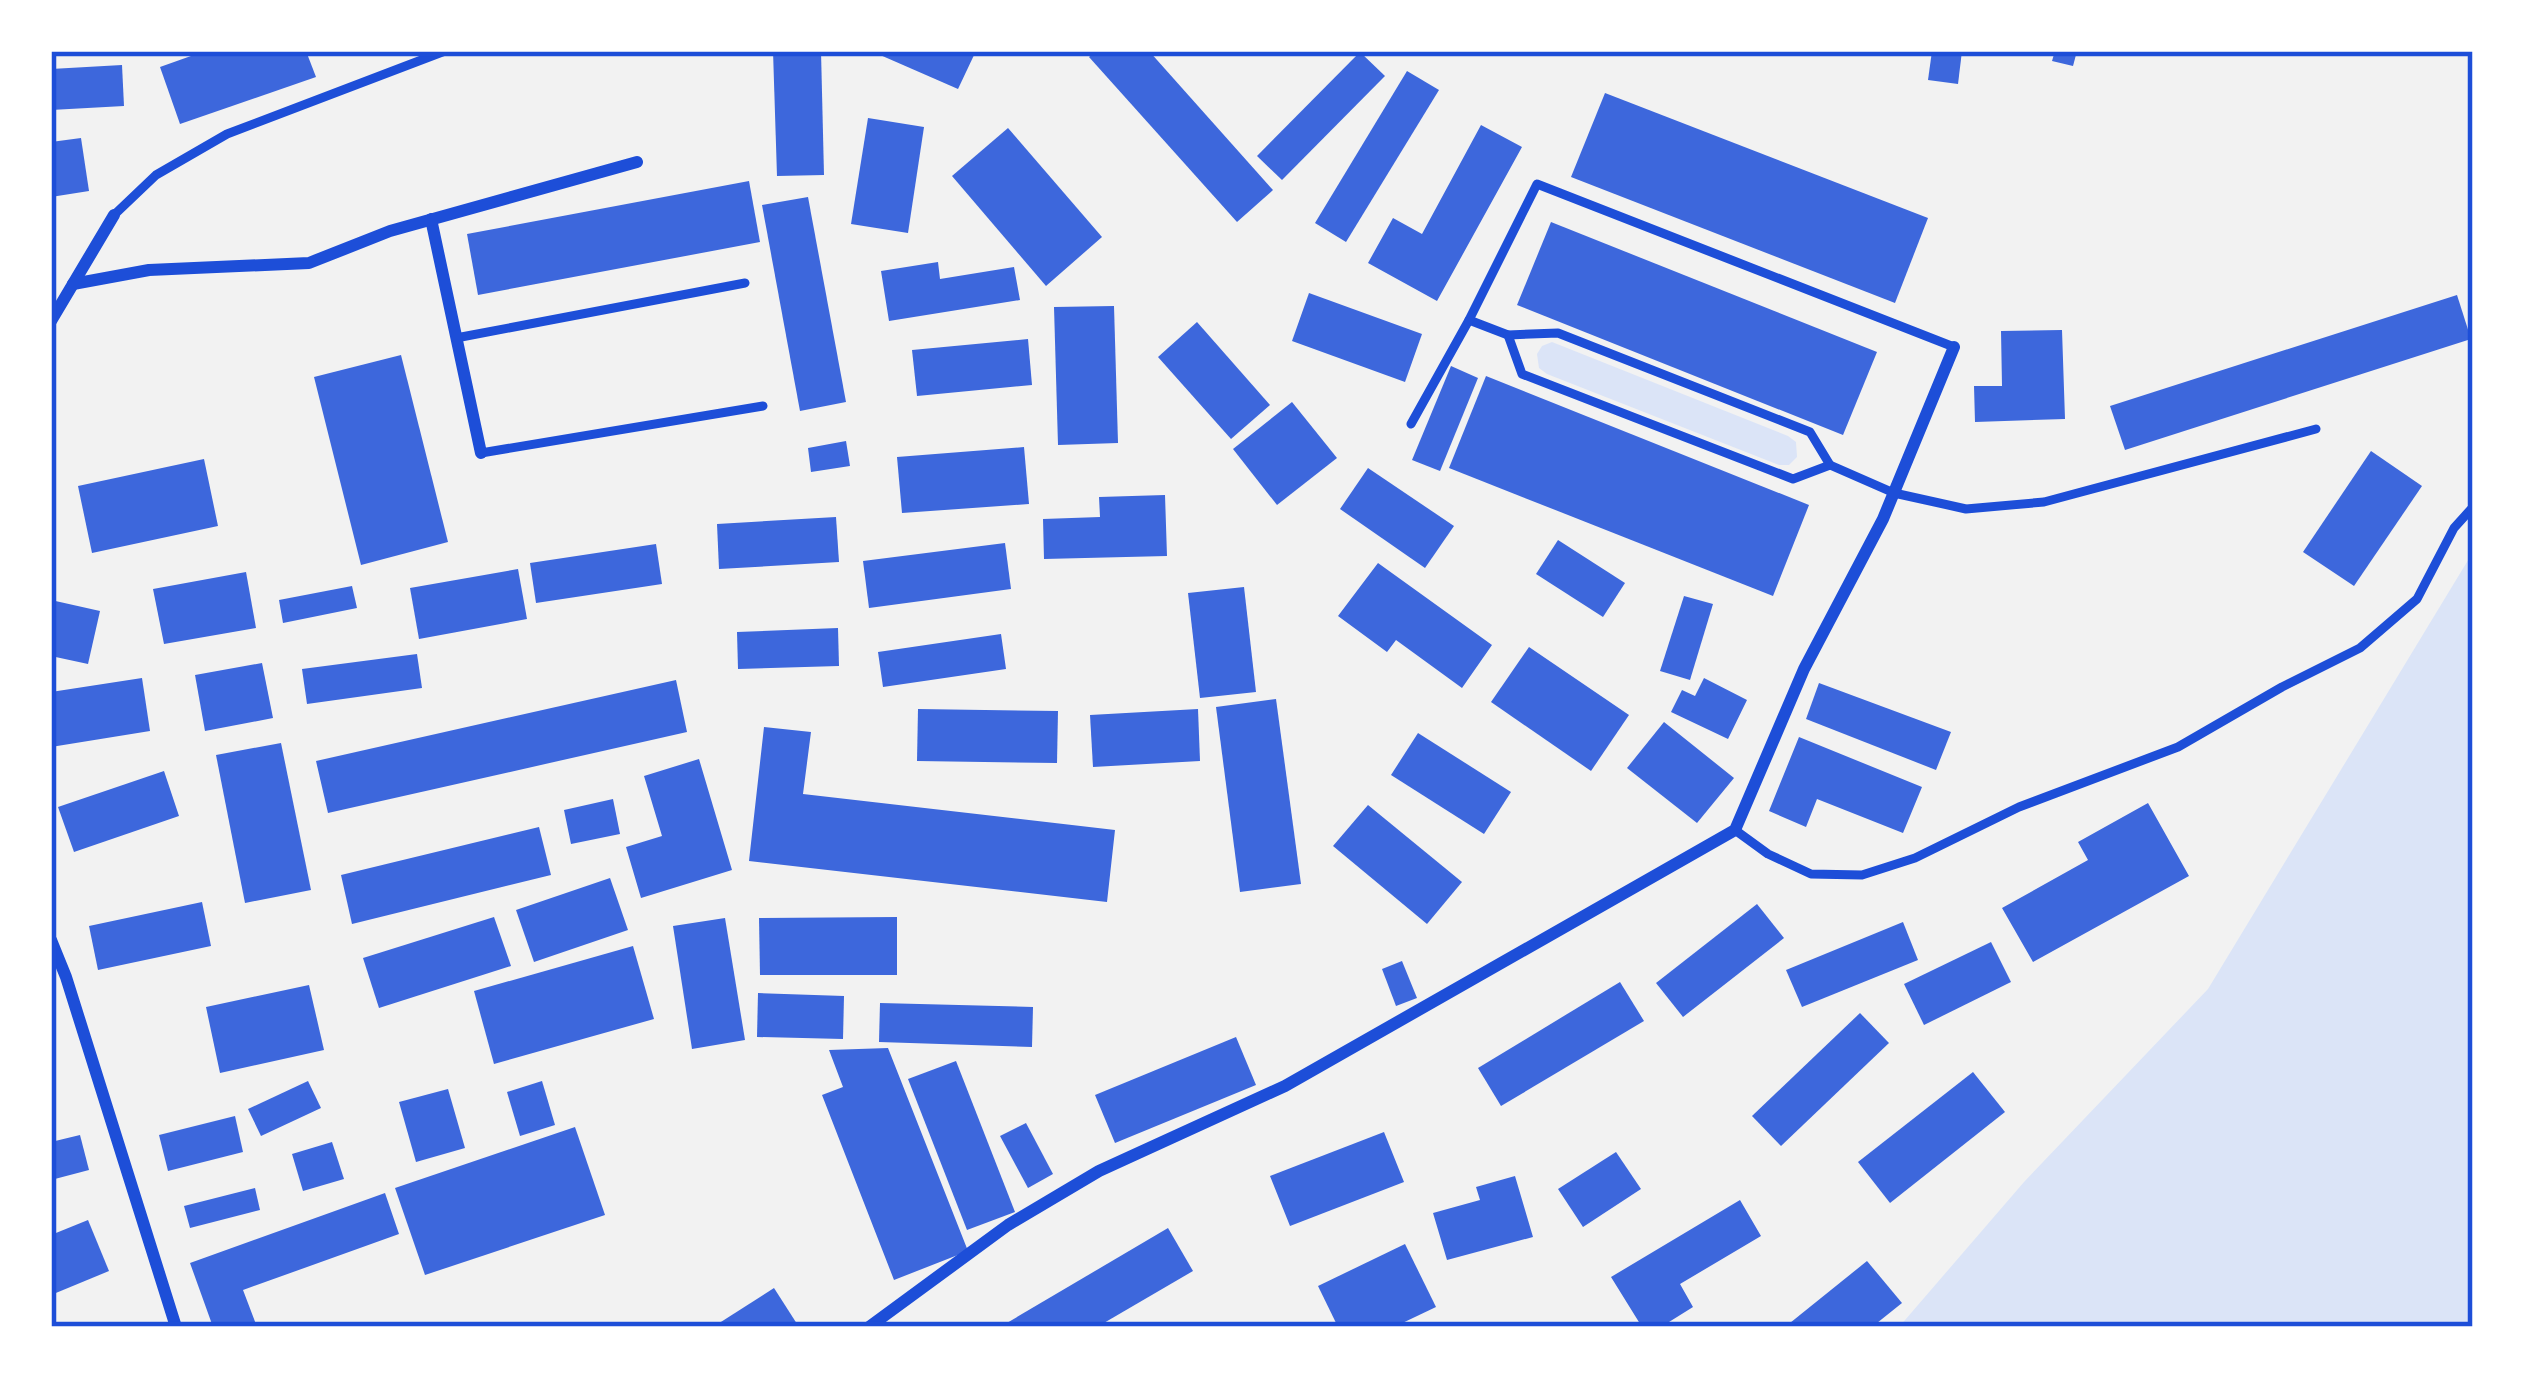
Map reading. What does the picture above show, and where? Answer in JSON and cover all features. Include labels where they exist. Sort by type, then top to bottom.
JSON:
[{"type":"street","points":[[73,284],[149,270],[309,263],[390,231],[637,162]]},
{"type":"street","points":[[51,321],[114,214]]},
{"type":"street","points":[[431,219],[481,454]]},
{"type":"street","points":[[869,1327],[1008,1225],[1099,1171],[1285,1086],[1735,830],[1804,669],[1894,493],[1954,347]]},
{"type":"street","points":[[51,940],[67,977],[176,1327]]},
{"type":"lane","points":[[114,214],[155,176],[226,134],[446,51]]},
{"type":"lane","points":[[1411,424],[1537,184],[1954,347]]},
{"type":"lane","points":[[456,338],[746,283]]},
{"type":"lane","points":[[1469,320],[1508,335],[1558,333],[1810,432],[1830,466],[1894,493],[1966,508],[2044,502],[2316,429]]},
{"type":"lane","points":[[1508,335],[1522,374],[1792,479],[1830,466]]},
{"type":"lane","points":[[481,454],[763,406]]},
{"type":"lane","points":[[1735,830],[1768,854],[1810,874],[1862,875],[1915,858],[2019,807],[2157,757],[2360,648],[2417,599],[2454,528],[2473,507]]},
{"type":"shaded area","points":[[1552,342],[1788,436],[1796,442],[1797,457],[1789,465],[1779,465],[1547,374],[1539,368],[1537,354]]},
{"type":"shaded area","points":[[2473,552],[2473,1327],[1899,1327],[2024,1182],[2208,989]]},
{"type":"building","points":[[205,51],[306,51],[316,77],[180,124],[160,67]]},
{"type":"building","points":[[773,51],[821,51],[824,175],[777,176]]},
{"type":"building","points":[[871,51],[969,51],[975,53],[958,89]]},
{"type":"building","points":[[1096,51],[1149,51],[1273,190],[1237,222],[1089,57]]},
{"type":"building","points":[[1932,51],[1962,51],[1958,84],[1928,80]]},
{"type":"building","points":[[2055,51],[2077,51],[2073,66],[2052,61]]},
{"type":"building","points":[[1360,52],[1385,76],[1282,180],[1257,156]]},
{"type":"building","points":[[122,65],[124,106],[51,110],[51,69]]},
{"type":"building","points":[[1407,71],[1439,90],[1346,242],[1315,223]]},
{"type":"building","points":[[1605,93],[1928,218],[1895,303],[1571,177]]},
{"type":"building","points":[[868,118],[924,127],[908,233],[851,224]]},
{"type":"building","points":[[1481,125],[1522,147],[1437,301],[1368,263],[1393,218],[1422,234]]},
{"type":"building","points":[[1008,128],[1102,237],[1046,286],[952,176]]},
{"type":"building","points":[[81,138],[89,191],[51,197],[51,142]]},
{"type":"building","points":[[749,181],[760,242],[478,295],[467,234]]},
{"type":"building","points":[[808,197],[846,402],[800,411],[762,205]]},
{"type":"building","points":[[1551,222],[1877,352],[1843,435],[1517,305]]},
{"type":"building","points":[[938,262],[940,279],[1014,267],[1020,300],[889,321],[881,271]]},
{"type":"building","points":[[1309,293],[1422,334],[1405,382],[1292,341]]},
{"type":"building","points":[[2457,295],[2471,339],[2125,450],[2110,406]]},
{"type":"building","points":[[1114,306],[1118,443],[1058,445],[1054,307]]},
{"type":"building","points":[[1197,322],[1270,405],[1231,439],[1158,357]]},
{"type":"building","points":[[2062,330],[2065,419],[1975,422],[1974,386],[2002,386],[2001,331]]},
{"type":"building","points":[[1028,339],[1032,385],[917,396],[912,350]]},
{"type":"building","points":[[401,355],[448,542],[361,565],[314,377]]},
{"type":"building","points":[[1451,366],[1478,378],[1440,471],[1412,460]]},
{"type":"building","points":[[1486,376],[1809,505],[1773,596],[1449,468]]},
{"type":"building","points":[[1292,402],[1337,458],[1277,505],[1233,449]]},
{"type":"building","points":[[846,441],[850,466],[811,472],[808,448]]},
{"type":"building","points":[[1024,447],[1029,504],[902,513],[897,457]]},
{"type":"building","points":[[2371,451],[2422,486],[2354,586],[2303,552]]},
{"type":"building","points":[[204,459],[218,526],[92,553],[78,486]]},
{"type":"building","points":[[1368,468],[1454,526],[1425,568],[1340,509]]},
{"type":"building","points":[[1165,495],[1167,556],[1044,559],[1043,519],[1100,517],[1099,497]]},
{"type":"building","points":[[836,517],[839,562],[719,569],[717,524]]},
{"type":"building","points":[[1558,540],[1625,583],[1603,617],[1536,574]]},
{"type":"building","points":[[1005,543],[1011,589],[869,608],[863,561]]},
{"type":"building","points":[[656,544],[662,584],[536,603],[530,563]]},
{"type":"building","points":[[1378,563],[1492,645],[1462,688],[1396,640],[1387,652],[1338,616]]},
{"type":"building","points":[[518,569],[527,619],[419,639],[410,588]]},
{"type":"building","points":[[246,572],[256,628],[164,644],[153,589]]},
{"type":"building","points":[[352,586],[357,608],[283,623],[279,600]]},
{"type":"building","points":[[1244,587],[1256,692],[1200,698],[1188,593]]},
{"type":"building","points":[[1684,596],[1713,604],[1690,680],[1660,671]]},
{"type":"building","points":[[51,600],[100,611],[88,664],[51,656]]},
{"type":"building","points":[[838,628],[839,666],[738,669],[737,632]]},
{"type":"building","points":[[1001,634],[1006,669],[883,687],[878,652]]},
{"type":"building","points":[[1529,647],[1629,715],[1591,771],[1491,702]]},
{"type":"building","points":[[417,654],[422,688],[307,704],[302,669]]},
{"type":"building","points":[[262,663],[273,718],[205,731],[195,675]]},
{"type":"building","points":[[142,678],[150,731],[51,747],[51,692]]},
{"type":"building","points":[[1704,678],[1747,700],[1728,739],[1671,712],[1682,690],[1695,696]]},
{"type":"building","points":[[676,680],[687,732],[328,813],[316,761]]},
{"type":"building","points":[[1819,683],[1951,732],[1936,770],[1806,719]]},
{"type":"building","points":[[1276,699],[1301,884],[1240,892],[1216,707]]},
{"type":"building","points":[[918,709],[1058,711],[1057,763],[917,761]]},
{"type":"building","points":[[1198,709],[1200,761],[1093,767],[1090,715]]},
{"type":"building","points":[[1664,722],[1734,778],[1697,823],[1627,768]]},
{"type":"building","points":[[764,727],[811,732],[803,794],[1115,830],[1107,902],[749,861]]},
{"type":"building","points":[[1418,733],[1511,792],[1484,834],[1391,775]]},
{"type":"building","points":[[1799,737],[1922,787],[1903,833],[1817,799],[1806,827],[1769,811]]},
{"type":"building","points":[[281,743],[311,890],[245,903],[216,755]]},
{"type":"building","points":[[699,759],[732,870],[641,898],[626,847],[662,836],[644,776]]},
{"type":"building","points":[[164,771],[179,816],[74,852],[58,807]]},
{"type":"building","points":[[613,799],[620,834],[571,844],[564,810]]},
{"type":"building","points":[[2148,803],[2189,876],[2033,962],[2002,908],[2088,860],[2078,842]]},
{"type":"building","points":[[1368,805],[1462,882],[1427,924],[1333,846]]},
{"type":"building","points":[[539,827],[551,875],[352,924],[341,875]]},
{"type":"building","points":[[610,878],[628,930],[534,962],[516,910]]},
{"type":"building","points":[[202,902],[211,946],[98,970],[89,926]]},
{"type":"building","points":[[1757,904],[1784,938],[1683,1017],[1656,983]]},
{"type":"building","points":[[494,917],[511,966],[379,1008],[363,958]]},
{"type":"building","points":[[897,917],[897,975],[760,975],[759,918]]},
{"type":"building","points":[[725,918],[745,1040],[692,1049],[673,926]]},
{"type":"building","points":[[1903,922],[1918,960],[1802,1007],[1786,970]]},
{"type":"building","points":[[1991,942],[2011,982],[1924,1025],[1904,984]]},
{"type":"building","points":[[633,946],[654,1019],[494,1064],[474,991]]},
{"type":"building","points":[[1402,961],[1417,998],[1396,1006],[1382,969]]},
{"type":"building","points":[[1620,982],[1644,1021],[1501,1106],[1478,1068]]},
{"type":"building","points":[[309,985],[324,1050],[220,1073],[206,1007]]},
{"type":"building","points":[[758,993],[844,996],[843,1039],[757,1037]]},
{"type":"building","points":[[880,1003],[1033,1007],[1032,1047],[879,1042]]},
{"type":"building","points":[[1860,1013],[1889,1043],[1781,1146],[1752,1116]]},
{"type":"building","points":[[1236,1037],[1256,1085],[1115,1143],[1095,1095]]},
{"type":"building","points":[[888,1048],[968,1251],[894,1280],[822,1095],[843,1087],[829,1050]]},
{"type":"building","points":[[956,1061],[1015,1212],[967,1230],[908,1079]]},
{"type":"building","points":[[1973,1072],[2005,1112],[1890,1203],[1858,1162]]},
{"type":"building","points":[[308,1081],[321,1108],[261,1136],[248,1109]]},
{"type":"building","points":[[542,1081],[555,1125],[520,1136],[507,1092]]},
{"type":"building","points":[[448,1089],[465,1148],[416,1162],[399,1102]]},
{"type":"building","points":[[235,1116],[243,1152],[168,1171],[159,1135]]},
{"type":"building","points":[[1026,1123],[1053,1174],[1028,1188],[1000,1136]]},
{"type":"building","points":[[575,1127],[605,1215],[425,1275],[395,1188]]},
{"type":"building","points":[[1384,1132],[1404,1182],[1290,1226],[1270,1176]]},
{"type":"building","points":[[80,1135],[89,1170],[51,1180],[51,1142]]},
{"type":"building","points":[[332,1142],[344,1179],[303,1191],[292,1154]]},
{"type":"building","points":[[1616,1152],[1641,1189],[1583,1227],[1558,1189]]},
{"type":"building","points":[[1515,1176],[1533,1237],[1447,1260],[1433,1213],[1480,1200],[1476,1187]]},
{"type":"building","points":[[255,1188],[260,1210],[190,1228],[184,1206]]},
{"type":"building","points":[[385,1193],[399,1234],[243,1290],[257,1327],[213,1327],[190,1263]]},
{"type":"building","points":[[1740,1200],[1761,1236],[1680,1284],[1693,1307],[1661,1327],[1642,1327],[1611,1277]]},
{"type":"building","points":[[88,1220],[109,1271],[51,1295],[51,1235]]},
{"type":"building","points":[[1168,1228],[1193,1271],[1097,1327],[1000,1327]]},
{"type":"building","points":[[1405,1244],[1436,1307],[1394,1327],[1338,1327],[1318,1286]]},
{"type":"building","points":[[1867,1261],[1902,1303],[1872,1327],[1785,1327]]},
{"type":"building","points":[[774,1288],[799,1327],[713,1327]]}]
